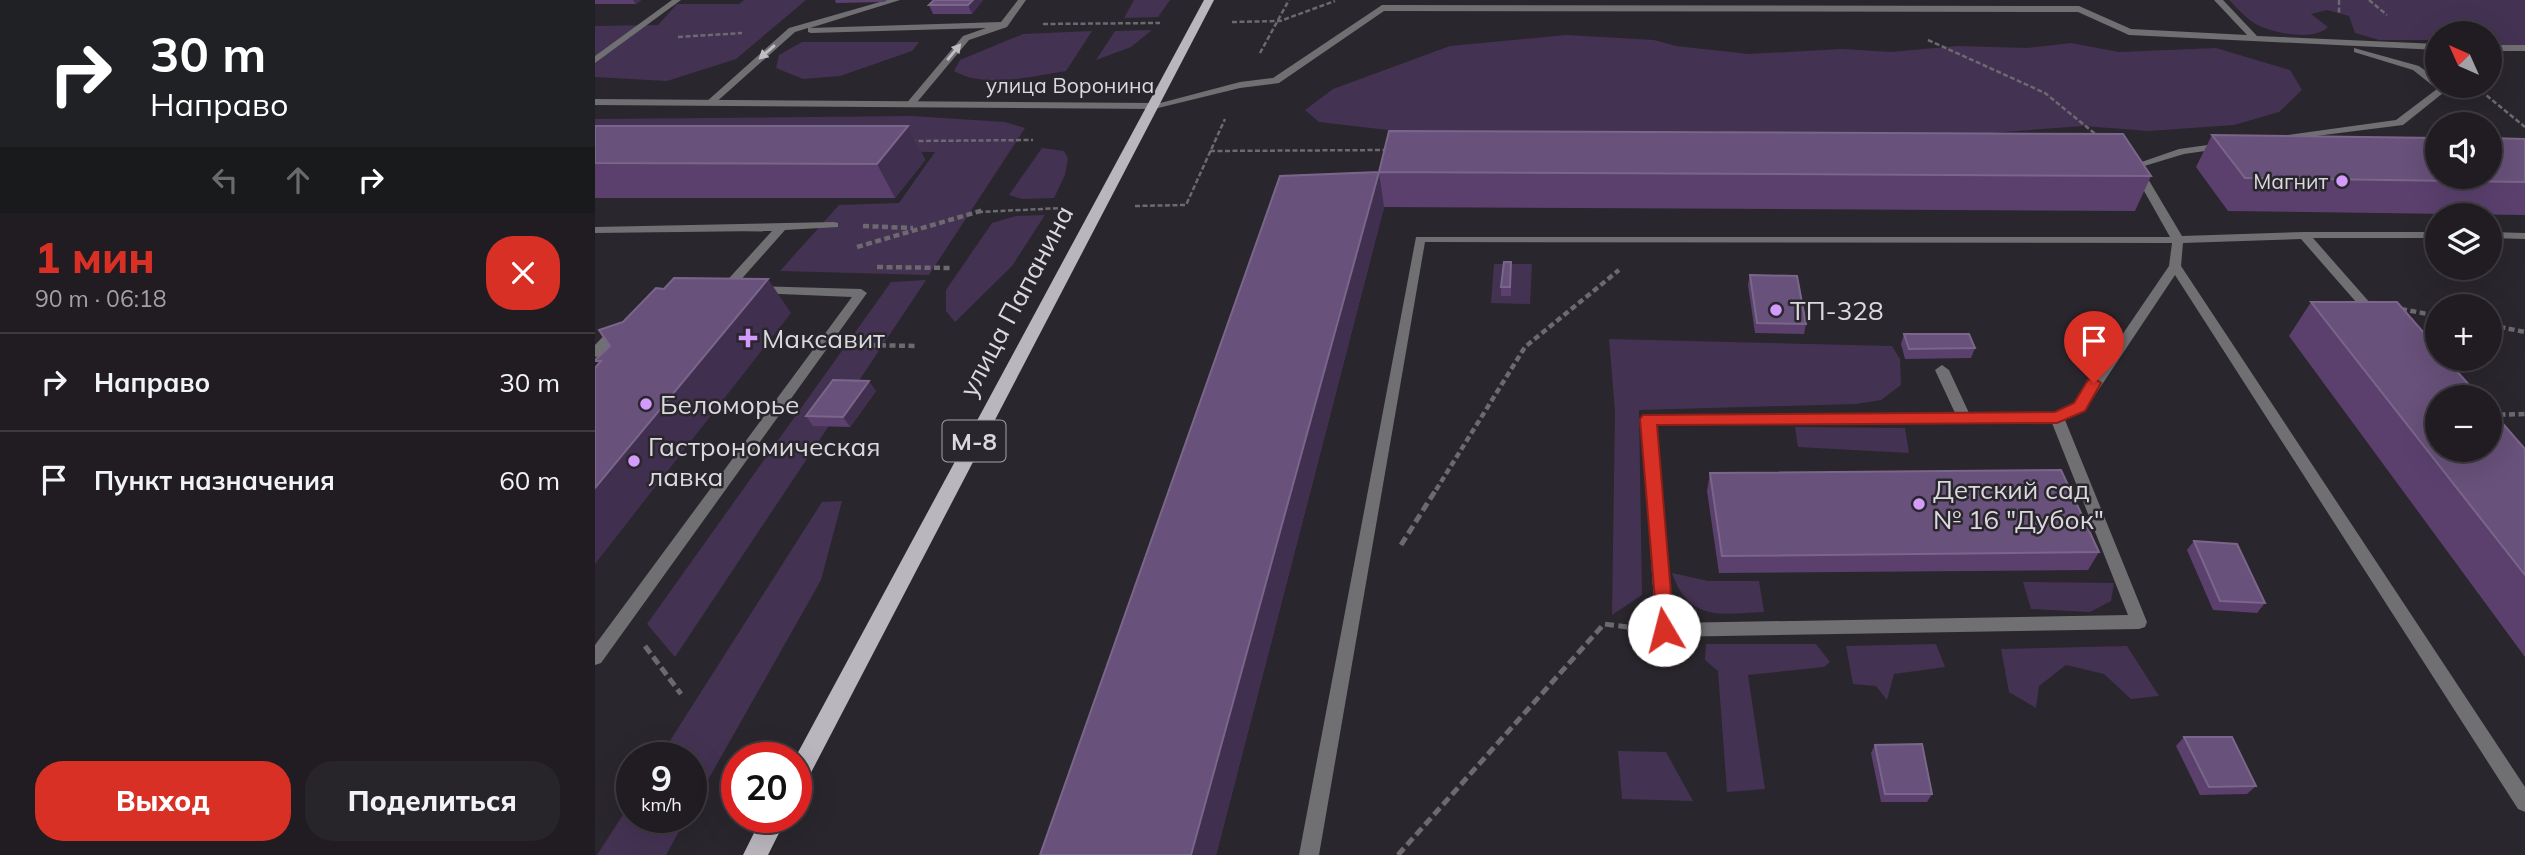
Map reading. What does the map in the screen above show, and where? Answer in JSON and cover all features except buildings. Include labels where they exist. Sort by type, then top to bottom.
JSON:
[{"type":"main road","name":"улица Папанина","points":[[812,748],[1209,0]]},
{"type":"main road","points":[[755,855],[767,833]]},
{"type":"street","points":[[595,60],[677,0]]},
{"type":"street","points":[[710,103],[792,30],[896,0]]},
{"type":"street","points":[[910,105],[966,38],[1003,25],[1022,0]]},
{"type":"street","points":[[2218,0],[2254,37]]},
{"type":"street","name":"улица Воронина","points":[[595,102],[1154,106],[1240,85],[1276,81],[1382,8],[2079,9],[2129,32],[2425,47]]},
{"type":"street","points":[[792,30],[1003,25]]},
{"type":"street","points":[[2338,44],[2416,68],[2425,75]]},
{"type":"street","points":[[2503,48],[2525,48]]},
{"type":"street","points":[[2264,141],[2399,123],[2431,98]]},
{"type":"street","points":[[2057,418],[2139,622],[1664,630],[1648,419],[2057,418],[2080,407],[2175,266],[2178,240],[2135,166],[2183,151],[2237,144]]},
{"type":"street","points":[[595,230],[834,225]]},
{"type":"street","points":[[595,658],[861,293],[720,290],[782,227]]},
{"type":"street","points":[[2304,235],[2388,330]]},
{"type":"street","points":[[1309,855],[1420,239],[2178,240],[2304,235],[2425,235]]},
{"type":"street","points":[[2502,236],[2525,236]]},
{"type":"street","points":[[2175,266],[2525,803]]},
{"type":"street","points":[[595,353],[627,318]]},
{"type":"street","points":[[1942,370],[1964,418]]},
{"type":"path","points":[[1280,21],[1339,0]]},
{"type":"path","points":[[1003,25],[1107,23]]},
{"type":"path","points":[[621,41],[792,30]]},
{"type":"path","points":[[1924,38],[2045,93],[2135,166]]},
{"type":"path","points":[[2490,98],[2525,127]]},
{"type":"path","points":[[910,141],[1033,140]]},
{"type":"path","points":[[1210,151],[1391,150]]},
{"type":"path","points":[[852,249],[988,209],[1186,205]]},
{"type":"path","points":[[834,225],[918,228]]},
{"type":"path","points":[[1394,556],[1525,347],[1658,239]]},
{"type":"path","points":[[2502,328],[2525,332]]},
{"type":"path","points":[[824,344],[916,346]]},
{"type":"path","points":[[2502,415],[2525,414]]},
{"type":"path","points":[[624,618],[681,694]]},
{"type":"path","points":[[1398,855],[1604,624],[1664,630]]},
{"type":"shaded area","points":[[744,0],[806,0],[736,59],[667,81],[595,77],[595,26],[658,25],[677,4],[739,4]]},
{"type":"shaded area","points":[[1134,0],[1170,0],[1158,17],[1124,18]]},
{"type":"shaded area","points":[[2229,0],[2525,0],[2525,47],[2503,46],[2503,21],[2425,21],[2425,40],[2379,40],[2355,33],[2349,16],[2327,10],[2311,14],[2328,27],[2321,32],[2302,35],[2271,30],[2254,23]]},
{"type":"shaded area","points":[[1152,30],[1131,47],[1096,60],[1115,31]]},
{"type":"shaded area","points":[[1092,31],[1066,71],[994,80],[966,76],[954,71],[960,60],[1023,34]]},
{"type":"shaded area","points":[[1566,35],[1654,40],[1676,46],[1749,54],[1842,49],[1891,52],[1957,46],[2028,48],[2071,43],[2119,52],[2216,48],[2290,70],[2302,90],[2279,112],[2234,125],[2149,131],[2083,126],[1938,137],[1895,133],[1785,139],[1714,131],[1423,134],[1319,122],[1305,110],[1333,89],[1450,46]]},
{"type":"shaded area","points":[[802,42],[919,42],[912,51],[840,76],[803,79],[776,68],[779,55]]},
{"type":"shaded area","points":[[911,116],[1005,122],[1025,128],[929,275],[780,271],[839,205],[899,203],[935,152],[595,148],[595,119]]},
{"type":"shaded area","points":[[1042,148],[1064,151],[1068,158],[1065,175],[1054,198],[1022,199],[1009,195]]},
{"type":"shaded area","points":[[1045,215],[1012,266],[955,322],[946,311],[946,290],[992,223],[1016,216]]},
{"type":"shaded area","points":[[1494,264],[1532,264],[1530,304],[1491,303]]},
{"type":"shaded area","points":[[926,280],[675,657],[647,624],[891,282]]},
{"type":"shaded area","points":[[1609,339],[1892,346],[1900,359],[1901,385],[1881,400],[1856,404],[1639,410],[1642,595],[1612,615],[1615,411]]},
{"type":"shaded area","points":[[1795,427],[1905,428],[1909,453],[1798,447]]},
{"type":"shaded area","points":[[842,501],[821,580],[729,742],[721,742],[721,757],[707,782],[707,742],[669,742],[822,502]]},
{"type":"shaded area","points":[[1672,573],[1708,581],[1759,581],[1764,612],[1708,612],[1687,600]]},
{"type":"shaded area","points":[[2023,582],[2114,583],[2111,601],[2090,612],[2031,609]]},
{"type":"shaded area","points":[[1706,644],[1816,644],[1830,662],[1824,667],[1748,675],[1765,789],[1727,792],[1718,671],[1705,660]]},
{"type":"shaded area","points":[[1936,644],[1945,667],[1894,674],[1887,700],[1876,686],[1853,684],[1846,646]]},
{"type":"shaded area","points":[[2127,646],[2159,696],[2131,699],[2104,674],[2066,665],[2039,686],[2036,708],[2009,692],[2001,649]]},
{"type":"shaded area","points":[[1618,751],[1666,752],[1693,801],[1622,799]]},
{"type":"shaded area","points":[[616,826],[616,833],[678,833],[666,855],[597,855]]},
{"type":"place","name":"Магнит","points":[[2342,181]]},
{"type":"place","name":"ТП-328","points":[[1776,310]]},
{"type":"place","name":"Максавит","points":[[748,338]]},
{"type":"place","name":"Беломорье","points":[[646,404]]},
{"type":"place","name":"Гастрономическая лавка","points":[[634,461]]},
{"type":"place","name":"Детский сад № 16 \"Дубок\"","points":[[1919,504]]},
{"type":"route","points":[[1664,630],[1659,593],[1648,419],[2057,418],[2080,407],[2094,383]]}]
